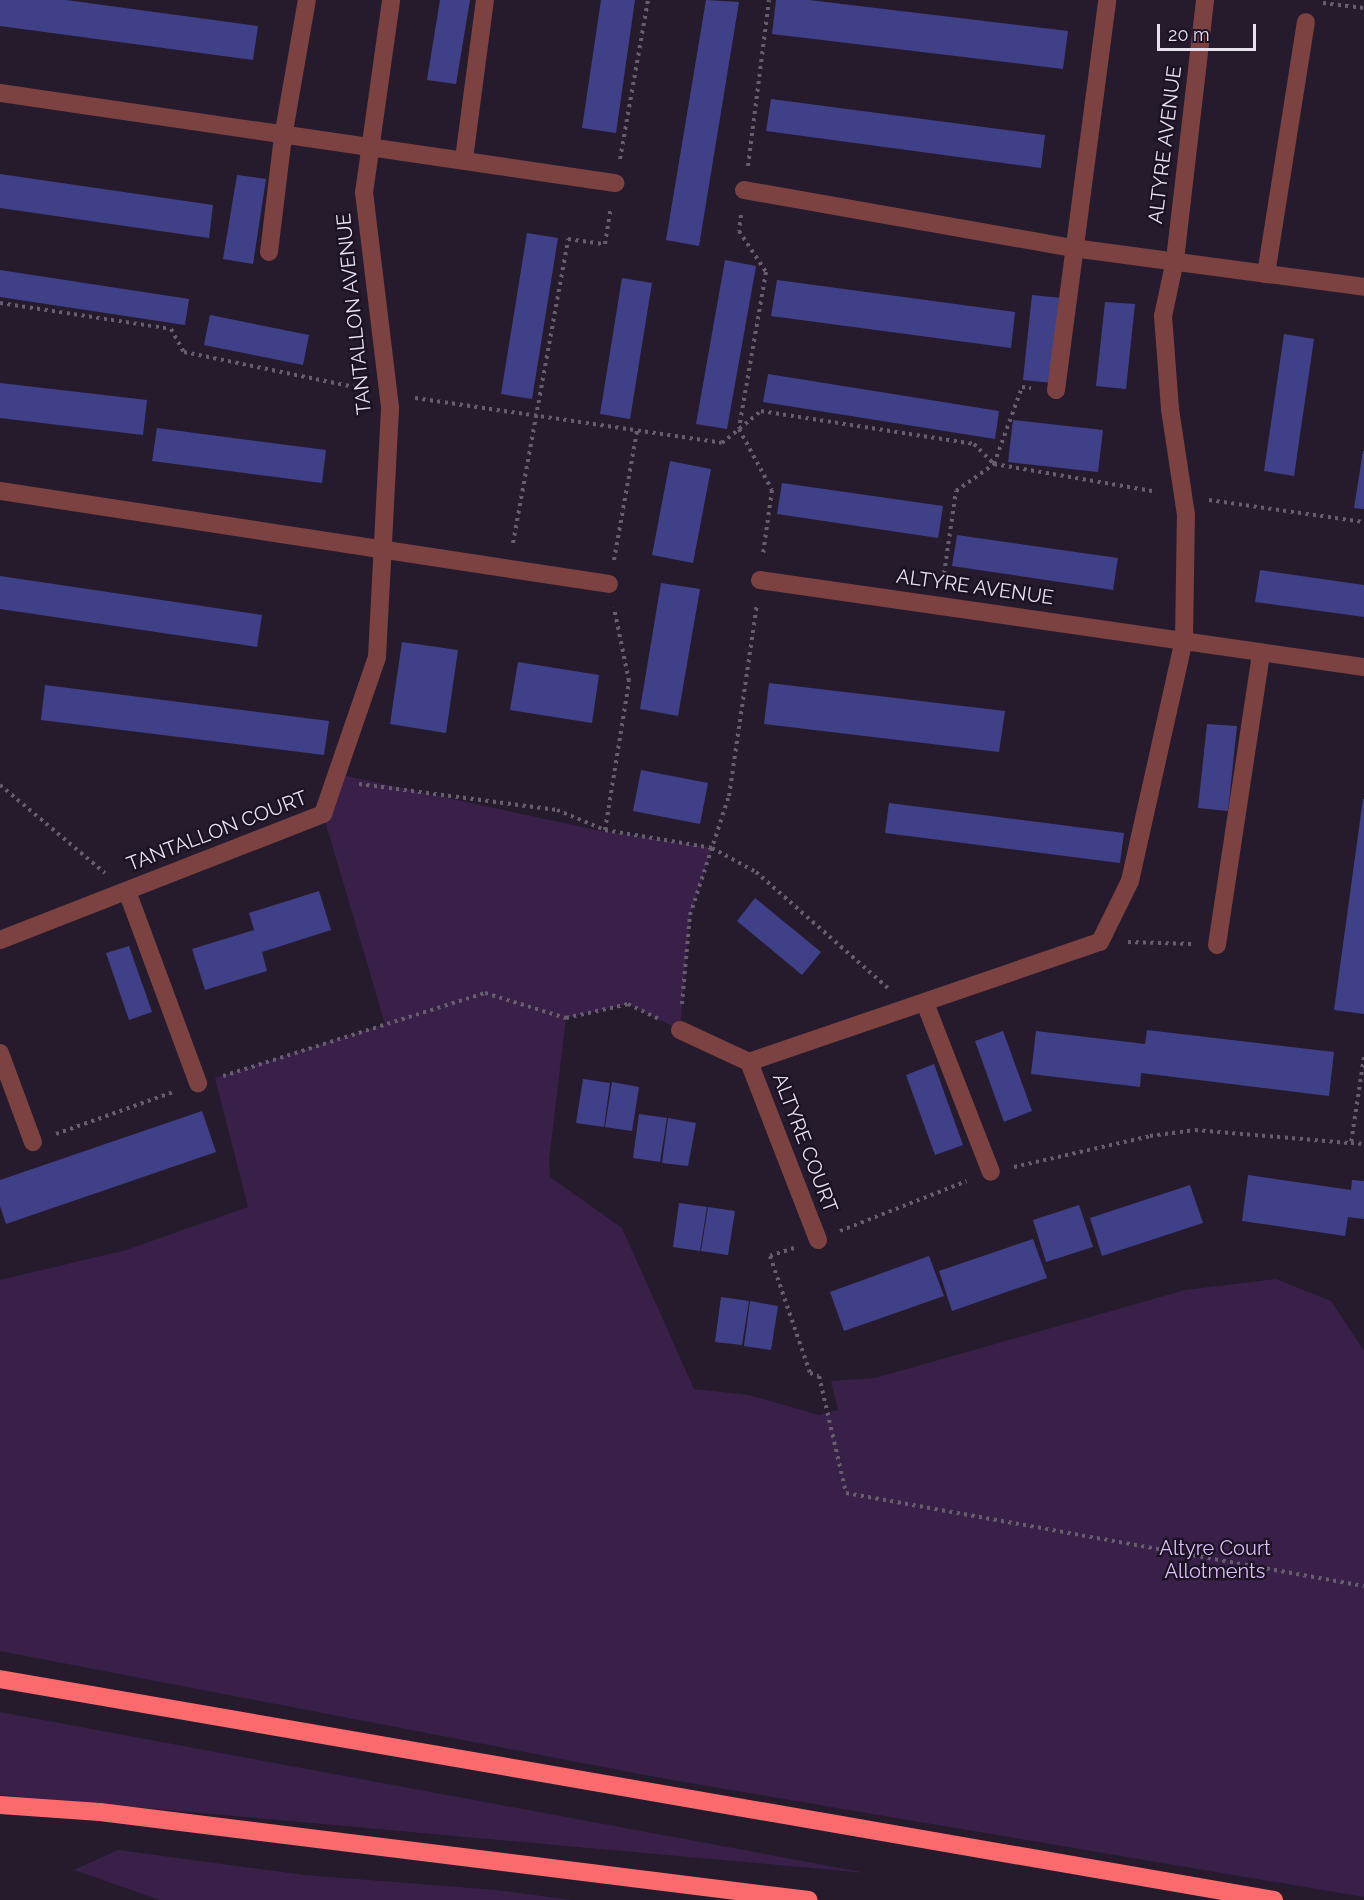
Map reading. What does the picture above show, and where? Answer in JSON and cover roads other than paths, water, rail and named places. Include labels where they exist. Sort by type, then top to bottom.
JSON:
[{"type":"highway","points":[[0,1679],[1274,1900]]},
{"type":"highway","points":[[0,1804],[100,1812],[335,1839],[809,1900]]},
{"type":"street","points":[[269,252],[283,137],[307,0]]},
{"type":"street","name":"TANTALLON AVENUE","points":[[323,814],[377,657],[389,394],[364,193],[391,0]]},
{"type":"street","points":[[464,159],[485,0]]},
{"type":"street","points":[[1056,390],[1107,0]]},
{"type":"street","name":"ALTYRE AVENUE","points":[[1100,942],[1130,881],[1184,639],[1186,515],[1170,409],[1163,316],[1175,260],[1205,0]]},
{"type":"street","points":[[1266,274],[1306,22]]},
{"type":"street","points":[[0,93],[283,137],[464,159],[615,183]]},
{"type":"street","points":[[744,190],[1073,248],[1364,287]]},
{"type":"street","points":[[0,490],[609,584]]},
{"type":"street","name":"ALTYRE AVENUE","points":[[760,580],[1184,639],[1261,654],[1364,667]]},
{"type":"street","points":[[1218,945],[1261,654]]},
{"type":"street","name":"TANTALLON COURT","points":[[0,940],[323,814]]},
{"type":"street","name":"TANTALLON COURT","points":[[127,891],[198,1083]]},
{"type":"street","name":"ALTYRE COURT","points":[[680,1030],[749,1062],[1100,942]]},
{"type":"street","points":[[918,1005],[991,1172]]},
{"type":"street","points":[[0,1053],[33,1142]]},
{"type":"street","name":"ALTYRE COURT","points":[[749,1062],[818,1240]]},
{"type":"park label","name":"Altyre Court Allotments","points":[[1215,1560]]}]
